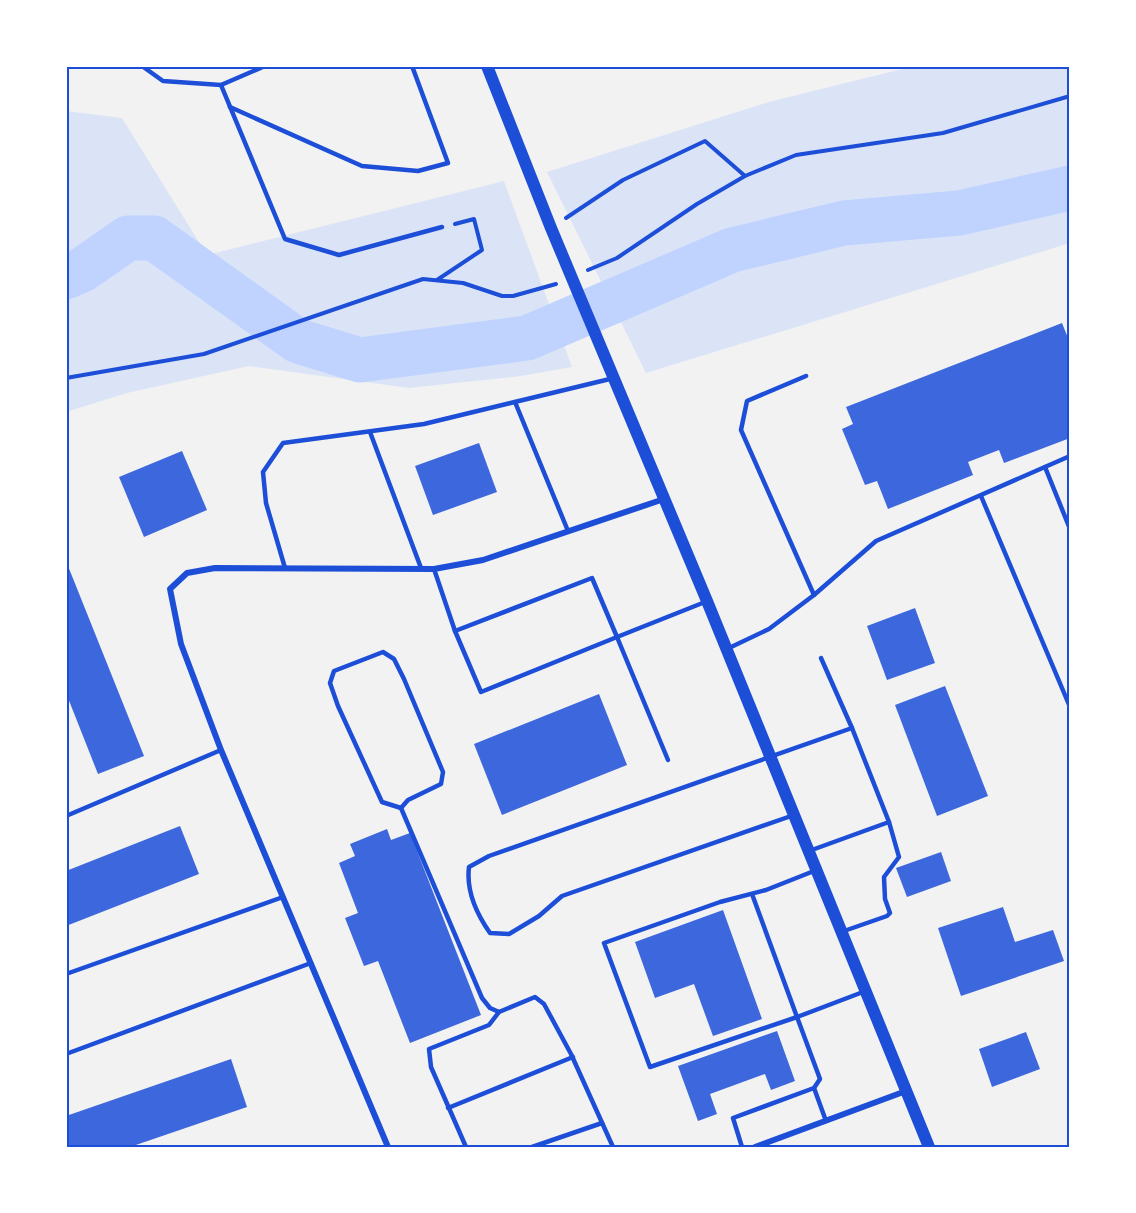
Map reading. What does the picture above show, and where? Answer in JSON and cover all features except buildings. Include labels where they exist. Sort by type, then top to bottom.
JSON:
[{"type":"main road","points":[[487,66],[551,228],[599,338],[929,1147]]},
{"type":"street","points":[[388,1147],[221,750],[181,644],[170,589],[188,573],[215,568],[434,568],[483,560],[665,499]]},
{"type":"street","points":[[755,1147],[907,1091]]},
{"type":"lane","points":[[142,66],[163,81],[221,85],[265,66]]},
{"type":"lane","points":[[230,107],[362,166],[418,171],[448,163],[412,66]]},
{"type":"lane","points":[[221,85],[285,239],[339,255],[442,227]]},
{"type":"lane","points":[[806,376],[747,401],[741,430],[814,595]]},
{"type":"lane","points":[[285,568],[266,503],[263,472],[283,443],[424,424],[615,377]]},
{"type":"lane","points":[[515,402],[568,531]]},
{"type":"lane","points":[[370,432],[421,568]]},
{"type":"lane","points":[[727,650],[769,629],[814,595],[876,541],[1070,456]]},
{"type":"lane","points":[[1044,467],[1070,529]]},
{"type":"lane","points":[[981,496],[1070,707]]},
{"type":"lane","points":[[434,568],[455,631],[481,692],[707,601]]},
{"type":"lane","points":[[455,631],[592,578],[668,760]]},
{"type":"lane","points":[[400,808],[408,800],[441,784],[443,772],[404,679],[394,659],[383,652],[334,671],[330,683],[353,742],[382,802],[400,808],[482,998],[490,1008],[499,1012]]},
{"type":"lane","points":[[821,658],[852,728],[889,822],[899,857],[884,877],[885,899],[890,913],[842,931]]},
{"type":"lane","points":[[794,815],[562,896],[539,916],[509,934],[490,933],[479,917],[467,883],[469,867],[489,856],[852,728]]},
{"type":"lane","points":[[66,816],[221,750]]},
{"type":"lane","points":[[809,851],[889,822]]},
{"type":"lane","points":[[817,870],[604,943],[650,1067],[866,991]]},
{"type":"lane","points":[[742,1147],[733,1118],[814,1088],[820,1078],[752,894]]},
{"type":"lane","points":[[66,974],[283,897]]},
{"type":"lane","points":[[66,1054],[311,963]]},
{"type":"lane","points":[[466,1147],[431,1067],[429,1049],[489,1024],[499,1012],[535,997],[544,1004],[573,1058],[613,1147]]},
{"type":"lane","points":[[448,1108],[573,1058]]},
{"type":"lane","points":[[814,1088],[826,1121]]},
{"type":"lane","points":[[532,1147],[602,1123]]},
{"type":"path","points":[[697,204],[745,176],[796,155],[943,133],[1070,96]]},
{"type":"path","points":[[551,228],[623,180],[705,141],[745,176]]},
{"type":"path","points":[[437,280],[482,250],[474,219],[442,227]]},
{"type":"path","points":[[66,378],[204,354],[423,279]]},
{"type":"shaded area","points":[[914,66],[1070,66],[1070,243],[646,373],[547,172],[769,102]]},
{"type":"shaded area","points":[[66,111],[122,118],[207,255],[504,181],[572,367],[521,376],[409,388],[249,366],[127,393],[66,412]]},
{"type":"waterway","points":[[66,277],[82,270],[128,238],[154,238],[298,341],[360,360],[527,338],[732,250],[844,223],[959,213],[1070,188]]}]
